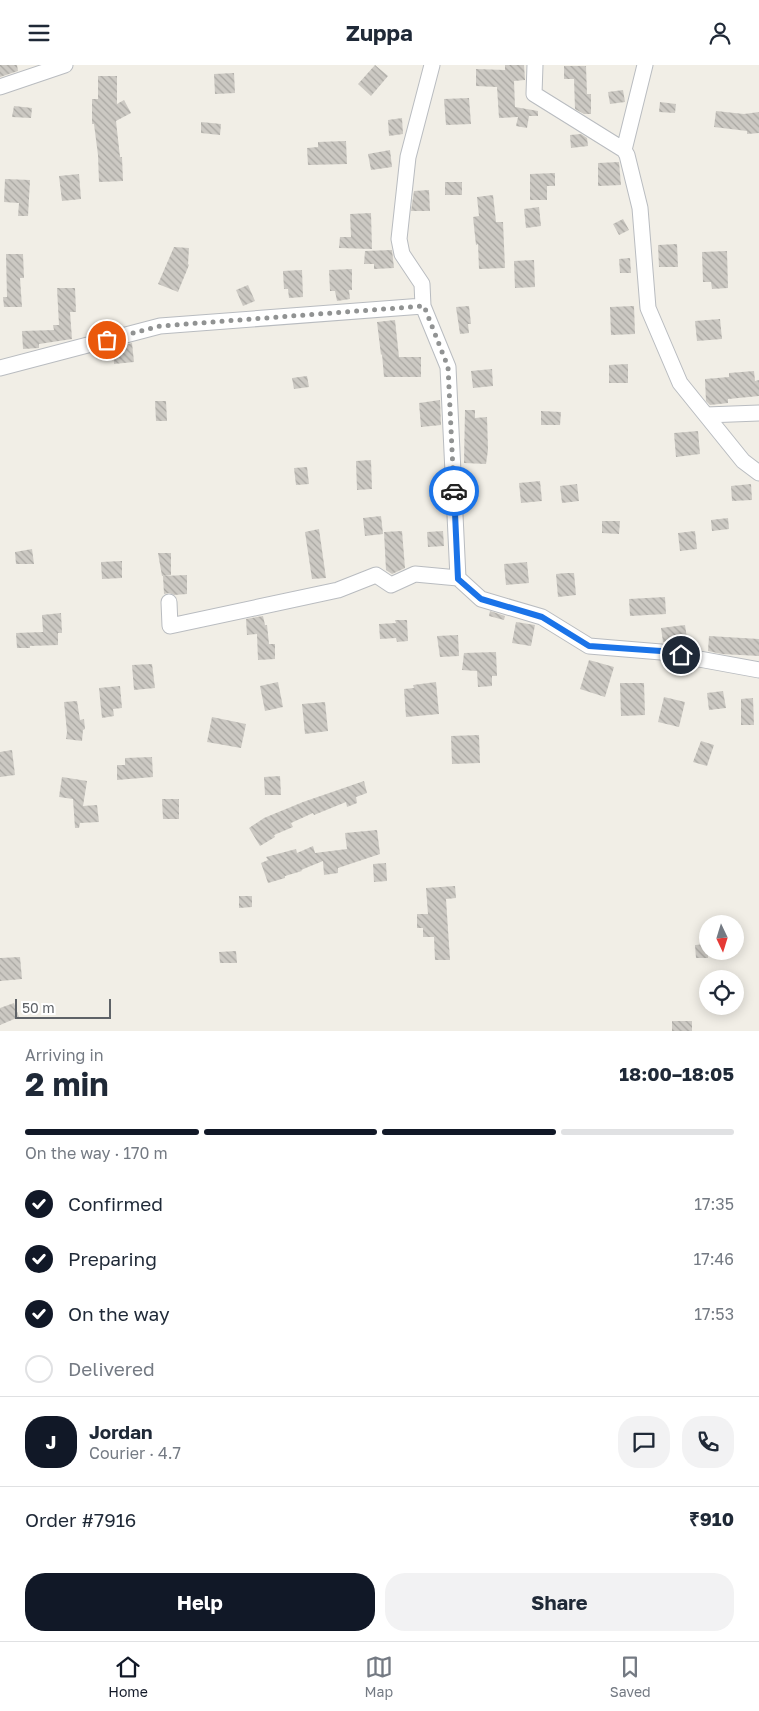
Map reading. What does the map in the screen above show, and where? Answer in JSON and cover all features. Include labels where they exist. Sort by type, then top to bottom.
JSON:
[{"type":"street","points":[[0,87],[65,65]]},
{"type":"street","points":[[432,65],[408,157],[400,239],[402,253],[422,284],[424,306],[448,367],[458,579]]},
{"type":"street","points":[[535,65],[534,94],[624,150],[628,155],[640,208],[648,308],[680,383],[743,461],[759,473]]},
{"type":"street","points":[[624,150],[645,65]]},
{"type":"street","points":[[0,368],[160,326],[424,306]]},
{"type":"street","points":[[706,415],[759,413]]},
{"type":"street","points":[[168,602],[170,626],[338,590],[376,575],[391,585],[415,574],[458,579],[481,599],[542,617],[589,646],[661,651],[759,670]]},
{"type":"building","points":[[0,65],[17,65],[18,71],[0,77]]},
{"type":"building","points":[[375,65],[388,76],[371,96],[358,84]]},
{"type":"building","points":[[505,65],[524,65],[525,80],[514,81],[515,107],[538,111],[538,116],[529,116],[527,128],[516,126],[518,117],[499,118],[497,87],[476,86],[476,69],[505,70]]},
{"type":"building","points":[[564,66],[586,66],[587,94],[591,94],[591,114],[584,114],[575,109],[574,79],[564,79]]},
{"type":"building","points":[[234,73],[235,93],[215,94],[214,74]]},
{"type":"building","points":[[98,76],[117,76],[117,104],[124,100],[131,113],[116,121],[120,157],[122,157],[123,181],[99,182],[98,155],[94,124],[92,124],[92,99],[98,99]]},
{"type":"building","points":[[623,90],[625,102],[610,104],[608,92]]},
{"type":"building","points":[[469,98],[471,124],[446,125],[444,99]]},
{"type":"building","points":[[660,102],[676,104],[675,113],[659,112]]},
{"type":"building","points":[[14,106],[32,108],[31,118],[12,117]]},
{"type":"building","points":[[716,111],[744,114],[759,112],[759,133],[747,134],[747,131],[714,127]]},
{"type":"building","points":[[402,118],[403,134],[389,136],[388,120]]},
{"type":"building","points":[[201,122],[221,124],[220,135],[201,133]]},
{"type":"building","points":[[581,134],[587,138],[588,146],[571,148],[570,135]]},
{"type":"building","points":[[346,141],[347,164],[308,165],[307,148],[318,147],[318,142]]},
{"type":"building","points":[[390,150],[392,167],[371,170],[368,154]]},
{"type":"building","points":[[619,162],[621,185],[598,186],[598,163]]},
{"type":"building","points":[[555,173],[555,186],[547,186],[547,200],[530,200],[530,174]]},
{"type":"building","points":[[79,174],[81,199],[62,201],[59,176]]},
{"type":"building","points":[[5,179],[30,180],[28,216],[18,216],[19,203],[4,202]]},
{"type":"building","points":[[445,182],[462,182],[462,195],[445,195]]},
{"type":"building","points":[[429,190],[430,211],[411,211],[414,191]]},
{"type":"building","points":[[493,195],[496,222],[503,222],[505,268],[479,269],[478,244],[476,245],[473,217],[479,216],[477,197]]},
{"type":"building","points":[[539,207],[541,226],[526,228],[524,209]]},
{"type":"building","points":[[371,213],[372,249],[339,248],[340,237],[351,237],[350,214]]},
{"type":"building","points":[[623,219],[629,230],[619,235],[613,224]]},
{"type":"building","points":[[677,244],[678,267],[659,267],[658,245]]},
{"type":"building","points":[[174,247],[189,248],[189,265],[178,292],[158,284]]},
{"type":"building","points":[[392,250],[394,268],[374,269],[374,264],[364,264],[365,251]]},
{"type":"building","points":[[727,251],[728,288],[712,289],[711,282],[703,282],[702,252]]},
{"type":"building","points":[[6,254],[23,254],[24,278],[20,278],[22,307],[4,307],[3,297],[7,297]]},
{"type":"building","points":[[630,258],[631,273],[620,273],[619,259]]},
{"type":"building","points":[[534,260],[535,287],[515,288],[514,261]]},
{"type":"building","points":[[352,269],[352,290],[349,290],[350,299],[337,301],[335,291],[330,291],[329,270]]},
{"type":"building","points":[[302,270],[303,297],[289,298],[288,289],[284,289],[283,271]]},
{"type":"building","points":[[248,285],[255,301],[243,306],[236,290]]},
{"type":"building","points":[[57,288],[75,288],[76,312],[70,312],[72,339],[39,344],[39,348],[23,349],[22,331],[54,330],[53,325],[59,325]]},
{"type":"building","points":[[469,306],[471,324],[468,324],[469,333],[460,334],[456,307]]},
{"type":"building","points":[[634,306],[635,334],[611,335],[610,307]]},
{"type":"building","points":[[720,319],[722,339],[697,341],[695,321]]},
{"type":"building","points":[[395,320],[399,357],[421,357],[421,377],[384,377],[377,322]]},
{"type":"building","points":[[132,343],[134,362],[114,364],[113,348]]},
{"type":"building","points":[[628,364],[628,383],[609,383],[609,365]]},
{"type":"building","points":[[492,369],[493,386],[473,388],[471,371]]},
{"type":"building","points":[[754,371],[755,381],[759,380],[759,396],[728,399],[728,403],[710,405],[706,401],[705,379],[729,377],[729,373]]},
{"type":"building","points":[[307,376],[309,387],[294,389],[292,378]]},
{"type":"building","points":[[440,400],[441,425],[421,427],[419,403]]},
{"type":"building","points":[[155,401],[166,401],[167,421],[156,421]]},
{"type":"building","points":[[465,410],[475,410],[475,418],[487,417],[488,450],[486,464],[464,463]]},
{"type":"building","points":[[541,411],[561,412],[560,425],[541,425]]},
{"type":"building","points":[[698,431],[700,454],[676,457],[674,433]]},
{"type":"building","points":[[371,460],[372,489],[357,490],[356,461]]},
{"type":"building","points":[[307,467],[309,484],[296,485],[294,468]]},
{"type":"building","points":[[540,481],[542,501],[521,503],[519,483]]},
{"type":"building","points":[[577,484],[579,501],[562,503],[560,486]]},
{"type":"building","points":[[751,484],[752,500],[732,501],[731,486]]},
{"type":"building","points":[[381,516],[383,534],[365,536],[363,518]]},
{"type":"building","points":[[728,518],[729,529],[712,531],[711,520]]},
{"type":"building","points":[[602,521],[620,521],[619,534],[602,533]]},
{"type":"building","points":[[319,529],[326,578],[312,579],[305,532]]},
{"type":"building","points":[[402,531],[405,568],[392,574],[386,570],[384,532]]},
{"type":"building","points":[[443,531],[444,546],[428,547],[427,532]]},
{"type":"building","points":[[695,531],[697,549],[680,551],[678,533]]},
{"type":"building","points":[[32,549],[34,564],[16,564],[15,552]]},
{"type":"building","points":[[158,553],[171,553],[171,575],[162,576]]},
{"type":"building","points":[[122,561],[122,578],[102,579],[101,562]]},
{"type":"building","points":[[527,562],[529,583],[506,585],[504,564]]},
{"type":"building","points":[[574,573],[576,595],[558,597],[556,574]]},
{"type":"building","points":[[187,575],[187,594],[164,594],[163,576]]},
{"type":"building","points":[[665,597],[666,614],[630,616],[629,599]]},
{"type":"building","points":[[490,611],[505,616],[504,620],[489,616]]},
{"type":"building","points":[[61,613],[62,633],[58,633],[58,645],[17,648],[16,633],[43,632],[42,615]]},
{"type":"building","points":[[263,616],[265,625],[267,625],[269,644],[275,644],[275,659],[258,660],[257,634],[247,635],[246,619]]},
{"type":"building","points":[[395,620],[407,620],[408,641],[397,642],[396,638],[380,639],[379,624],[396,623]]},
{"type":"building","points":[[516,622],[535,625],[531,646],[512,643]]},
{"type":"building","points":[[685,625],[687,639],[663,642],[661,628]]},
{"type":"building","points":[[458,635],[459,656],[440,657],[437,636]]},
{"type":"building","points":[[709,636],[759,639],[759,656],[722,654],[708,651]]},
{"type":"building","points":[[496,652],[497,676],[492,676],[492,686],[478,687],[477,671],[462,670],[464,653]]},
{"type":"building","points":[[589,660],[614,667],[605,697],[580,689]]},
{"type":"building","points":[[152,664],[155,688],[134,690],[132,665]]},
{"type":"building","points":[[278,682],[283,707],[265,711],[260,686]]},
{"type":"building","points":[[436,682],[439,714],[406,717],[404,689],[414,688],[413,685]]},
{"type":"building","points":[[620,683],[644,683],[645,715],[621,716]]},
{"type":"building","points":[[120,686],[122,708],[113,709],[114,716],[102,718],[99,688]]},
{"type":"building","points":[[723,691],[726,708],[709,710],[707,693]]},
{"type":"building","points":[[664,697],[685,702],[679,727],[658,722]]},
{"type":"building","points":[[753,698],[754,725],[741,725],[741,699]]},
{"type":"building","points":[[77,701],[80,720],[84,719],[85,729],[83,730],[82,741],[66,739],[64,702]]},
{"type":"building","points":[[325,702],[328,731],[305,734],[302,704]]},
{"type":"building","points":[[212,717],[246,724],[241,748],[207,742]]},
{"type":"building","points":[[479,735],[480,763],[452,764],[451,736]]},
{"type":"building","points":[[701,741],[714,745],[707,766],[693,762]]},
{"type":"building","points":[[12,750],[15,775],[0,777],[0,752]]},
{"type":"building","points":[[152,757],[153,777],[117,780],[117,765],[125,765],[125,758]]},
{"type":"building","points":[[280,776],[281,795],[265,795],[264,777]]},
{"type":"building","points":[[62,777],[87,781],[83,806],[97,805],[99,822],[80,823],[79,828],[75,828],[73,799],[59,797]]},
{"type":"building","points":[[364,781],[367,793],[356,797],[357,803],[347,807],[346,802],[314,815],[313,813],[291,823],[293,827],[274,835],[275,837],[260,846],[249,828],[264,818],[303,802]]},
{"type":"building","points":[[162,799],[179,799],[179,819],[163,819]]},
{"type":"building","points":[[377,830],[380,854],[338,868],[338,873],[324,875],[323,861],[302,871],[285,876],[285,878],[268,883],[261,863],[268,860],[266,857],[296,849],[297,853],[313,846],[315,853],[347,849],[345,833]]},
{"type":"building","points":[[386,863],[387,881],[374,882],[373,864]]},
{"type":"building","points":[[455,886],[456,898],[446,899],[450,960],[435,960],[434,937],[423,937],[423,928],[417,928],[417,914],[428,914],[426,888]]},
{"type":"building","points":[[239,896],[252,896],[252,907],[239,908]]},
{"type":"building","points":[[695,945],[699,945],[699,958],[696,958]]},
{"type":"building","points":[[236,951],[237,963],[220,963],[219,952]]},
{"type":"building","points":[[20,957],[22,979],[0,981],[0,958]]},
{"type":"building","points":[[14,1003],[19,1017],[0,1025],[0,1008]]},
{"type":"building","points":[[672,1021],[692,1021],[692,1031],[672,1031]]},
{"type":"way so far","points":[[107,340],[160,326],[424,306],[448,367],[454,491]]},
{"type":"route","points":[[454,491],[458,579],[481,599],[542,617],[589,646],[661,651],[681,655]]}]
